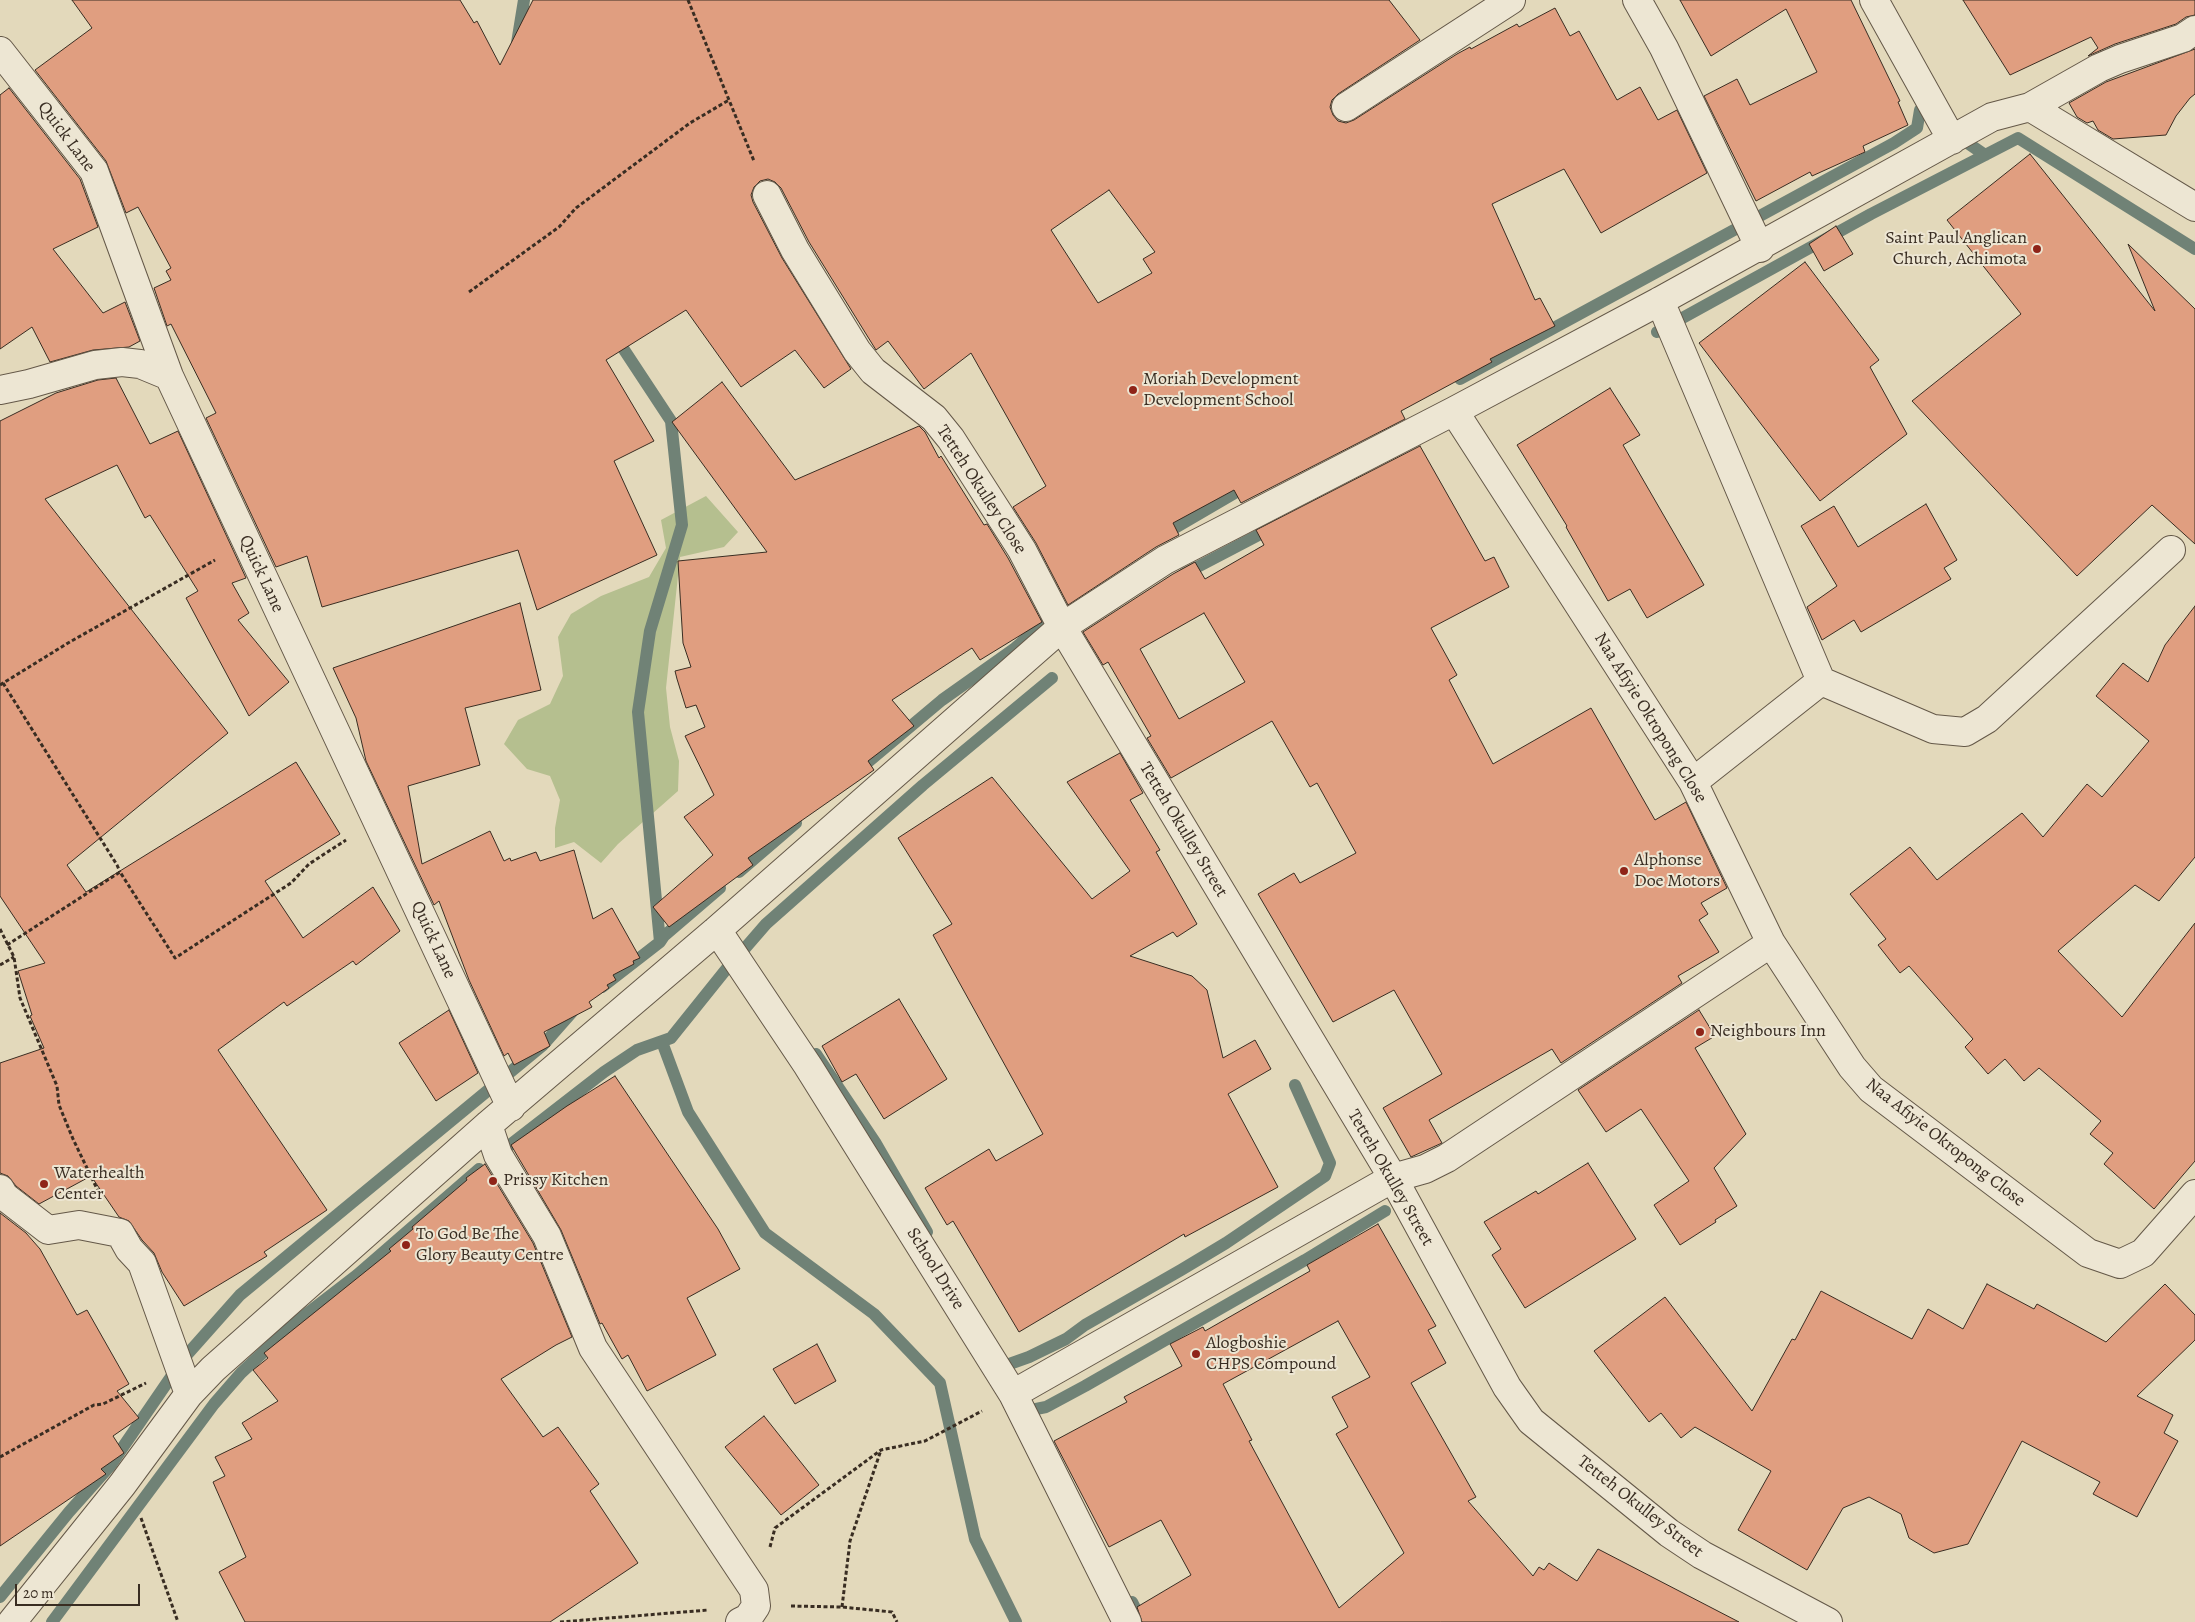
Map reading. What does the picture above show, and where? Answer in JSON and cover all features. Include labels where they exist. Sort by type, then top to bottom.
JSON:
[{"type":"street","points":[[1346,107],[1511,0]]},
{"type":"street","points":[[1637,0],[1664,48],[1760,248]]},
{"type":"street","points":[[1874,0],[1952,140]]},
{"type":"street","points":[[12,1622],[122,1485],[189,1394],[213,1369],[488,1125],[717,930],[1062,627],[1165,560],[1454,411],[1760,248],[1992,117],[2030,107],[2099,68],[2184,38],[2195,30]]},
{"type":"street","name":"Quick Lane","points":[[0,51],[94,171],[169,376],[511,1107]]},
{"type":"street","points":[[2030,107],[2195,207]]},
{"type":"street","name":"Tetteh Okulley Close","points":[[767,195],[795,250],[857,351],[873,371],[934,418],[951,439],[1022,550],[1062,627]]},
{"type":"street","points":[[1660,301],[1821,681],[1933,729],[1965,732],[1987,719],[2171,550]]},
{"type":"street","points":[[0,390],[29,384],[94,365],[122,362],[140,364],[169,376]]},
{"type":"street","name":"Naa Afiyie Okropong Close","points":[[1454,411],[1693,782],[1771,944],[1852,1067],[1872,1089],[2088,1253],[2120,1264],[2142,1253],[2195,1194]]},
{"type":"street","name":"Tetteh Okulley Street","points":[[1062,627],[1393,1178],[1506,1387],[1531,1421],[1669,1533],[1702,1556],[1828,1622]]},
{"type":"street","points":[[1693,782],[1821,681]]},
{"type":"street","name":"School Drive","points":[[717,930],[808,1066],[1013,1394],[1127,1622]]},
{"type":"street","points":[[1013,1394],[1393,1178],[1425,1169],[1447,1158],[1771,944]]},
{"type":"street","points":[[488,1125],[498,1155],[547,1236],[594,1348],[754,1590],[749,1617]]},
{"type":"street","points":[[0,1189],[4,1196],[48,1230],[79,1225],[120,1233],[129,1249],[142,1263],[189,1394]]},
{"type":"path","points":[[688,0],[767,195]]},
{"type":"path","points":[[469,292],[560,227],[584,202],[690,123],[729,100]]},
{"type":"path","points":[[246,542],[77,638],[2,684],[175,958],[291,883],[309,864],[376,820]]},
{"type":"path","points":[[7,945],[120,872]]},
{"type":"path","points":[[0,929],[14,957],[20,998],[57,1086],[59,1104],[72,1140],[98,1189],[101,1200],[120,1233]]},
{"type":"path","points":[[0,965],[14,957]]},
{"type":"path","points":[[0,1457],[94,1405],[103,1404],[139,1387],[178,1364]]},
{"type":"path","points":[[768,1554],[775,1528],[881,1450],[925,1441],[968,1418]]},
{"type":"path","points":[[842,1606],[850,1541],[881,1450]]},
{"type":"path","points":[[122,1485],[142,1521],[178,1622]]},
{"type":"path","points":[[560,1622],[749,1617],[842,1606],[892,1612],[897,1622]]},
{"type":"green space","points":[[706,496],[738,532],[724,547],[680,557],[666,688],[670,727],[679,761],[678,791],[618,844],[601,863],[574,842],[555,848],[555,828],[560,800],[550,776],[527,769],[504,744],[518,720],[550,704],[563,676],[558,637],[571,614],[601,596],[649,577],[666,548],[661,520]]},
{"type":"building","points":[[72,0],[460,0],[474,23],[477,21],[500,65],[533,0],[1389,0],[1420,40],[1338,94],[1332,100],[1330,107],[1333,115],[1338,121],[1346,123],[1354,120],[1457,54],[1470,47],[1471,49],[1517,24],[1519,27],[1555,8],[1570,36],[1579,31],[1617,100],[1640,87],[1658,120],[1677,110],[1707,173],[1601,233],[1564,169],[1492,204],[1535,300],[1540,298],[1555,326],[1490,359],[1492,362],[1401,411],[1405,419],[1241,503],[1234,490],[1173,523],[1179,535],[1156,547],[1068,605],[1036,543],[1013,507],[1046,486],[971,353],[924,389],[888,341],[876,350],[809,242],[781,188],[775,182],[768,179],[760,181],[754,187],[751,195],[753,202],[782,258],[851,369],[824,388],[795,350],[741,387],[686,310],[606,360],[654,441],[614,461],[657,555],[537,610],[518,550],[322,607],[307,556],[276,567],[206,418],[216,413],[171,324],[167,326],[154,288],[171,280],[166,271],[171,268],[138,207],[126,213],[106,161],[35,70],[92,28]],"holes":[[[1109,190],[1155,252],[1143,259],[1152,273],[1098,303],[1051,230]]]},
{"type":"building","points":[[1680,0],[1851,0],[1900,101],[1898,102],[1908,125],[1863,146],[1865,152],[1812,176],[1810,172],[1756,201],[1704,96],[1737,79],[1750,105],[1817,72],[1786,9],[1711,56]]},
{"type":"building","points":[[1963,0],[2195,0],[2195,15],[2186,17],[2176,24],[2115,44],[2088,56],[2098,48],[2091,37],[2010,75]]},
{"type":"building","points":[[2195,49],[2195,94],[2176,116],[2166,135],[2113,139],[2098,130],[2093,121],[2087,123],[2077,117],[2069,103],[2106,82]]},
{"type":"building","points":[[9,88],[80,179],[98,227],[53,249],[103,313],[125,302],[140,341],[129,347],[93,350],[50,362],[32,327],[0,349],[0,95]]},
{"type":"building","points":[[2030,154],[2155,311],[2128,244],[2195,309],[2195,544],[2152,505],[2077,576],[1912,401],[2021,314],[1947,220]]},
{"type":"building","points":[[1836,226],[1853,254],[1824,271],[1809,244]]},
{"type":"building","points":[[1805,262],[1879,360],[1870,367],[1907,434],[1820,501],[1699,343]]},
{"type":"building","points":[[116,378],[150,444],[178,431],[246,578],[232,583],[249,613],[238,620],[289,682],[249,716],[186,598],[198,591],[150,515],[145,518],[117,465],[45,499],[228,733],[67,865],[86,892],[296,762],[340,834],[265,881],[303,938],[373,887],[400,931],[356,965],[353,961],[287,1006],[284,1002],[218,1050],[327,1210],[264,1252],[267,1256],[184,1306],[162,1272],[154,1253],[129,1221],[119,1217],[91,1176],[39,1204],[16,1186],[8,1176],[0,1173],[0,1063],[44,1048],[30,1016],[32,1015],[18,971],[45,963],[0,896],[0,421],[56,393],[98,380]]},
{"type":"building","points":[[722,382],[795,480],[919,426],[925,432],[939,458],[941,456],[984,525],[987,524],[1008,558],[1042,622],[980,660],[972,648],[892,700],[914,726],[868,761],[874,770],[748,858],[753,865],[669,927],[653,907],[713,855],[684,817],[714,795],[685,736],[705,727],[696,705],[686,708],[675,671],[691,667],[683,643],[678,561],[767,552],[672,422]]},
{"type":"building","points":[[1610,388],[1640,435],[1623,445],[1704,585],[1647,618],[1630,589],[1608,601],[1567,526],[1517,445]]},
{"type":"building","points":[[1420,446],[1485,561],[1494,557],[1509,587],[1431,628],[1457,675],[1449,680],[1493,764],[1591,708],[1655,820],[1686,802],[1727,888],[1701,903],[1708,914],[1699,920],[1719,952],[1678,976],[1682,983],[1561,1063],[1552,1049],[1429,1120],[1442,1143],[1411,1157],[1383,1108],[1442,1074],[1394,990],[1333,1022],[1258,894],[1294,873],[1300,883],[1356,853],[1317,783],[1310,787],[1272,721],[1171,778],[1147,738],[1151,736],[1108,662],[1103,665],[1083,632],[1195,562],[1205,579],[1264,545],[1256,530]],"holes":[[[1204,613],[1245,682],[1179,719],[1140,649]]]},
{"type":"building","points":[[1926,504],[1957,560],[1944,568],[1951,579],[1861,632],[1854,620],[1822,640],[1807,607],[1837,586],[1801,526],[1834,506],[1858,547]]},
{"type":"building","points":[[520,603],[541,690],[465,708],[480,765],[408,786],[422,864],[490,831],[504,861],[510,858],[511,861],[536,852],[540,861],[574,850],[593,919],[612,908],[640,958],[633,961],[634,964],[613,975],[616,980],[607,985],[609,988],[589,1002],[592,1007],[544,1032],[550,1046],[514,1065],[508,1053],[504,1056],[469,980],[439,901],[434,905],[366,761],[356,718],[333,668]]},
{"type":"building","points":[[2195,606],[2195,857],[2159,901],[2135,885],[2058,951],[2122,1017],[2195,923],[2195,1161],[2154,1209],[2104,1164],[2113,1153],[2090,1134],[2101,1121],[2039,1068],[2024,1081],[2005,1059],[1988,1074],[1965,1047],[1973,1039],[1909,966],[1900,973],[1878,945],[1886,939],[1850,894],[1910,847],[1937,880],[2022,813],[2043,837],[2087,784],[2102,797],[2149,741],[2096,696],[2123,663],[2148,682],[2165,645]]},
{"type":"building","points":[[1120,753],[1143,793],[1130,800],[1160,850],[1156,852],[1197,924],[1177,937],[1173,932],[1130,956],[1192,976],[1207,990],[1223,1058],[1255,1040],[1271,1069],[1228,1094],[1278,1187],[1185,1237],[1184,1234],[1019,1332],[953,1221],[947,1225],[925,1188],[989,1149],[996,1161],[1043,1134],[933,935],[952,924],[898,838],[992,777],[1092,899],[1130,871],[1067,782]]},
{"type":"building","points":[[899,999],[947,1079],[884,1119],[856,1074],[842,1082],[822,1046]]},
{"type":"building","points":[[449,1010],[478,1073],[436,1101],[399,1043]]},
{"type":"building","points":[[1699,1010],[1715,1036],[1695,1048],[1746,1134],[1714,1168],[1737,1206],[1680,1245],[1654,1205],[1689,1181],[1641,1109],[1606,1132],[1578,1090]]},
{"type":"building","points":[[615,1076],[718,1229],[740,1269],[687,1298],[716,1355],[647,1391],[628,1355],[622,1359],[602,1323],[600,1324],[561,1230],[511,1145],[567,1106]]},
{"type":"building","points":[[1588,1163],[1636,1239],[1525,1308],[1492,1255],[1501,1249],[1484,1222],[1536,1191],[1538,1194]]},
{"type":"building","points":[[485,1164],[533,1243],[572,1337],[501,1379],[543,1437],[558,1427],[599,1484],[590,1491],[638,1563],[550,1622],[245,1622],[219,1572],[246,1557],[213,1482],[225,1476],[215,1457],[252,1439],[242,1423],[278,1401],[253,1370],[268,1358],[264,1353],[391,1251],[389,1249],[413,1229],[412,1227],[467,1180],[466,1178]]},
{"type":"building","points":[[0,1213],[26,1233],[40,1249],[77,1315],[87,1310],[129,1384],[117,1391],[139,1418],[113,1436],[124,1453],[101,1469],[106,1474],[0,1546]]},
{"type":"building","points":[[1378,1224],[1436,1326],[1428,1330],[1446,1363],[1411,1383],[1476,1497],[1468,1501],[1533,1576],[1539,1567],[1544,1570],[1549,1563],[1577,1581],[1598,1549],[1739,1622],[1142,1622],[1137,1607],[1191,1575],[1161,1520],[1109,1547],[1054,1441],[1127,1402],[1124,1397],[1182,1366],[1170,1344],[1203,1327],[1205,1331],[1310,1271],[1307,1265]],"holes":[[[1338,1321],[1370,1377],[1332,1397],[1348,1427],[1336,1434],[1404,1553],[1339,1608],[1249,1441],[1252,1440],[1223,1384]]]},
{"type":"building","points":[[1987,1284],[2034,1309],[2037,1304],[2106,1342],[2165,1284],[2195,1315],[2195,1340],[2137,1396],[2173,1415],[2164,1433],[2178,1441],[2137,1517],[2093,1494],[2100,1482],[2022,1441],[1968,1544],[1934,1553],[1909,1538],[1901,1514],[1869,1497],[1843,1508],[1807,1570],[1738,1530],[1771,1471],[1695,1427],[1681,1438],[1661,1413],[1649,1422],[1594,1351],[1665,1297],[1752,1411],[1792,1339],[1795,1340],[1821,1291],[1912,1339],[1928,1309],[1963,1329]]},
{"type":"building","points":[[817,1344],[836,1381],[795,1404],[773,1369]]},
{"type":"building","points":[[764,1416],[819,1485],[781,1515],[725,1447]]},
{"type":"waterway","points":[[517,43],[524,0]]},
{"type":"waterway","points":[[1460,379],[1894,143],[1917,128],[1920,110]]},
{"type":"waterway","points":[[1956,135],[1985,155]]},
{"type":"waterway","points":[[1657,332],[1871,214],[2018,138],[2195,249]]},
{"type":"waterway","points":[[615,336],[671,421],[682,525],[650,631],[638,712],[660,942]]},
{"type":"waterway","points":[[1161,536],[1250,484]]},
{"type":"waterway","points":[[1184,574],[1272,528]]},
{"type":"waterway","points":[[855,773],[942,700],[1014,649],[1056,612]]},
{"type":"waterway","points":[[745,960],[740,954],[766,924],[923,785],[1052,678]]},
{"type":"waterway","points":[[739,872],[796,823]]},
{"type":"waterway","points":[[602,987],[660,942],[664,936],[720,888]]},
{"type":"waterway","points":[[497,1155],[604,1072],[637,1050],[671,1038],[736,957]]},
{"type":"waterway","points":[[0,1597],[69,1512],[110,1466],[184,1358],[240,1295],[543,1045],[573,1011]]},
{"type":"waterway","points":[[662,1042],[688,1112],[765,1233],[874,1314],[940,1383],[975,1539],[1016,1622]]},
{"type":"waterway","points":[[816,1054],[875,1142],[927,1232]]},
{"type":"waterway","points":[[998,1361],[1001,1367],[1029,1357],[1066,1339],[1085,1325],[1226,1243],[1325,1176],[1330,1163],[1295,1085]]},
{"type":"waterway","points":[[52,1622],[214,1404],[241,1373],[296,1322],[357,1275],[479,1169]]},
{"type":"waterway","points":[[1028,1416],[1026,1411],[1046,1407],[1085,1386],[1305,1260],[1385,1211]]},
{"type":"waterway","points":[[1132,1602],[1142,1622]]},
{"type":"place","name":"Saint Paul Anglican Church, Achimota","points":[[2037,249]]},
{"type":"place","name":"Moriah Development Development School","points":[[1133,390]]},
{"type":"place","name":"Alphonse Doe Motors","points":[[1624,871]]},
{"type":"place","name":"Neighbours Inn","points":[[1700,1032]]},
{"type":"place","name":"Prissy Kitchen","points":[[493,1181]]},
{"type":"place","name":"Waterhealth Center","points":[[44,1184]]},
{"type":"place","name":"To God Be The Glory Beauty Centre","points":[[406,1245]]},
{"type":"place","name":"Alogboshie CHPS Compound","points":[[1196,1354]]}]
